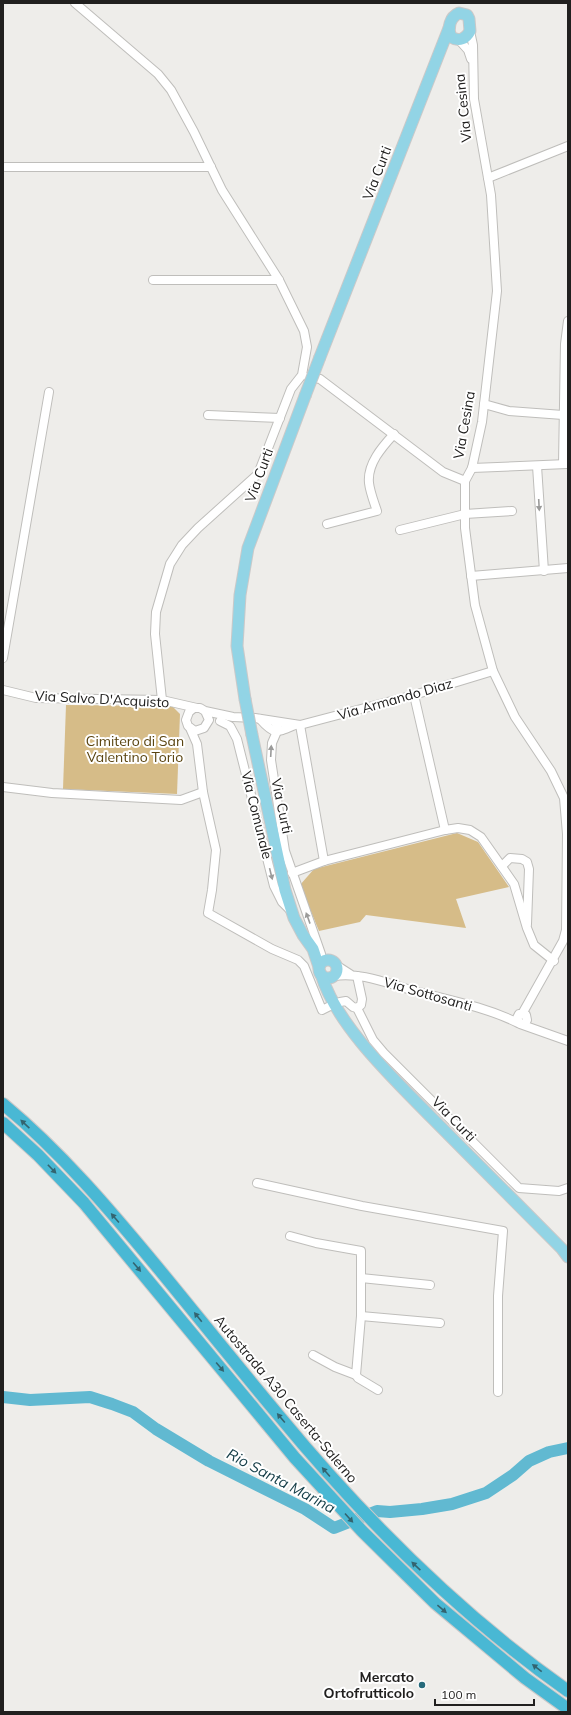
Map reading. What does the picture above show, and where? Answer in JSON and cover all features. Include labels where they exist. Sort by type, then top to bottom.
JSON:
[{"type":"highway","name":"Autostrada A30 Caserta-Salerno","points":[[3,1104],[50,1147],[95,1194],[306,1448],[372,1521],[414,1564],[491,1632],[568,1691]]},
{"type":"highway","name":"Autostrada A30 Caserta-Salerno","points":[[3,1123],[38,1155],[84,1203],[295,1458],[362,1531],[435,1603],[525,1678],[568,1709]]},
{"type":"main road","points":[[449,28],[458,3]]},
{"type":"main road","points":[[440,52],[457,39],[464,38],[470,31],[469,19],[467,15],[467,3]]},
{"type":"main road","points":[[455,14],[459,13],[467,15]]},
{"type":"main road","name":"Via Cesina","points":[[449,28],[451,37],[457,39]]},
{"type":"main road","name":"Via Curti","points":[[449,28],[320,357],[248,548],[240,595],[238,646],[245,699],[252,735],[278,862],[291,912],[298,926],[328,964],[320,970],[329,993],[339,1011],[362,1044],[562,1249],[568,1257]]},
{"type":"main road","points":[[324,961],[328,964],[327,978],[320,970],[324,961]]},
{"type":"main road","points":[[328,964],[329,993]]},
{"type":"street","points":[[76,3],[158,74],[171,90],[222,190],[279,280],[304,331],[307,347],[302,375],[291,389],[258,474],[198,528],[182,545],[170,564],[156,612],[154,634],[162,700]]},
{"type":"street","points":[[470,31],[473,45],[474,64]]},
{"type":"street","name":"Via Cesina","points":[[457,39],[468,50],[474,64],[474,99],[491,195],[497,291],[482,422],[472,468],[465,481],[465,528],[475,605],[493,671],[515,717],[551,771],[566,797]]},
{"type":"street","points":[[488,178],[567,147]]},
{"type":"street","points":[[5,167],[211,167]]},
{"type":"street","points":[[153,280],[279,280]]},
{"type":"street","points":[[472,468],[565,464],[562,414],[565,344],[568,321]]},
{"type":"street","points":[[302,375],[320,380],[443,472],[465,481]]},
{"type":"street","points":[[3,658],[49,392]]},
{"type":"street","points":[[484,404],[509,412],[562,414]]},
{"type":"street","points":[[208,415],[280,418]]},
{"type":"street","points":[[327,524],[377,511],[369,485],[369,478],[376,454],[394,434]]},
{"type":"street","points":[[537,466],[544,571]]},
{"type":"street","points":[[400,530],[465,514],[512,511]]},
{"type":"street","points":[[471,576],[568,568]]},
{"type":"street","name":"Via Armando Diaz","points":[[278,731],[414,695],[493,671]]},
{"type":"street","name":"Via Salvo D'Acquisto","points":[[3,690],[36,698],[162,700],[197,708]]},
{"type":"street","points":[[414,695],[445,830]]},
{"type":"street","name":"Via Salvo D'Acquisto","points":[[178,703],[186,717]]},
{"type":"street","points":[[233,717],[197,708],[188,712],[186,717],[186,723],[190,728],[197,744],[203,792],[216,850],[208,913],[272,949],[298,960],[304,966],[322,1010],[330,1006]]},
{"type":"street","points":[[197,744],[208,717],[205,711]]},
{"type":"street","points":[[190,728],[195,731],[233,717]]},
{"type":"street","name":"Via Armando Diaz","points":[[233,717],[260,719],[298,725]]},
{"type":"street","points":[[260,719],[270,730],[278,731],[278,726],[275,722]]},
{"type":"street","name":"Via Comunale","points":[[220,721],[230,726],[237,739],[274,886],[282,902],[291,912]]},
{"type":"street","points":[[298,725],[324,861]]},
{"type":"street","name":"Via Curti","points":[[278,731],[272,743],[272,773],[285,851],[292,873],[328,964]]},
{"type":"street","points":[[3,787],[52,793],[181,800],[203,792]]},
{"type":"street","points":[[522,1019],[539,982],[554,961],[564,941],[566,930],[566,797]]},
{"type":"street","points":[[292,873],[324,861],[445,830],[458,828],[470,830],[481,837],[514,884],[527,928],[534,945],[554,961]]},
{"type":"street","points":[[502,866],[510,858],[527,862],[529,870],[529,906],[527,928]]},
{"type":"street","name":"Via Sottosanti","points":[[328,964],[354,975],[375,979],[504,1016],[522,1019],[536,1029],[568,1041]]},
{"type":"street","points":[[354,975],[362,1000],[361,1005],[357,1008]]},
{"type":"street","points":[[340,1002],[346,1001],[353,1007],[357,1008],[373,1040],[384,1053],[519,1188],[559,1191],[568,1188]]},
{"type":"street","points":[[257,1183],[362,1206],[503,1231],[498,1296],[498,1392]]},
{"type":"street","points":[[290,1236],[316,1243],[361,1251],[361,1316],[356,1375]]},
{"type":"street","points":[[361,1278],[430,1285]]},
{"type":"street","points":[[361,1316],[440,1323]]},
{"type":"street","points":[[312,1355],[335,1367],[356,1375],[358,1378],[378,1390]]},
{"type":"green space","name":"Cimitero di San Valentino Torio","points":[[66,705],[172,706],[180,714],[177,794],[63,789]]},
{"type":"green space","points":[[457,833],[478,842],[509,887],[456,899],[466,928],[366,915],[360,922],[319,931],[300,885],[314,869]]},
{"type":"waterway","name":"Rio Santa Marina","points":[[3,1397],[30,1400],[90,1397],[133,1412],[156,1429],[209,1461],[305,1509],[334,1528],[377,1511],[390,1512],[422,1509],[452,1504],[486,1493],[513,1475],[529,1461],[549,1452],[568,1448]]},
{"type":"place","name":"Mercato Ortofrutticolo","points":[[422,1685]]}]
